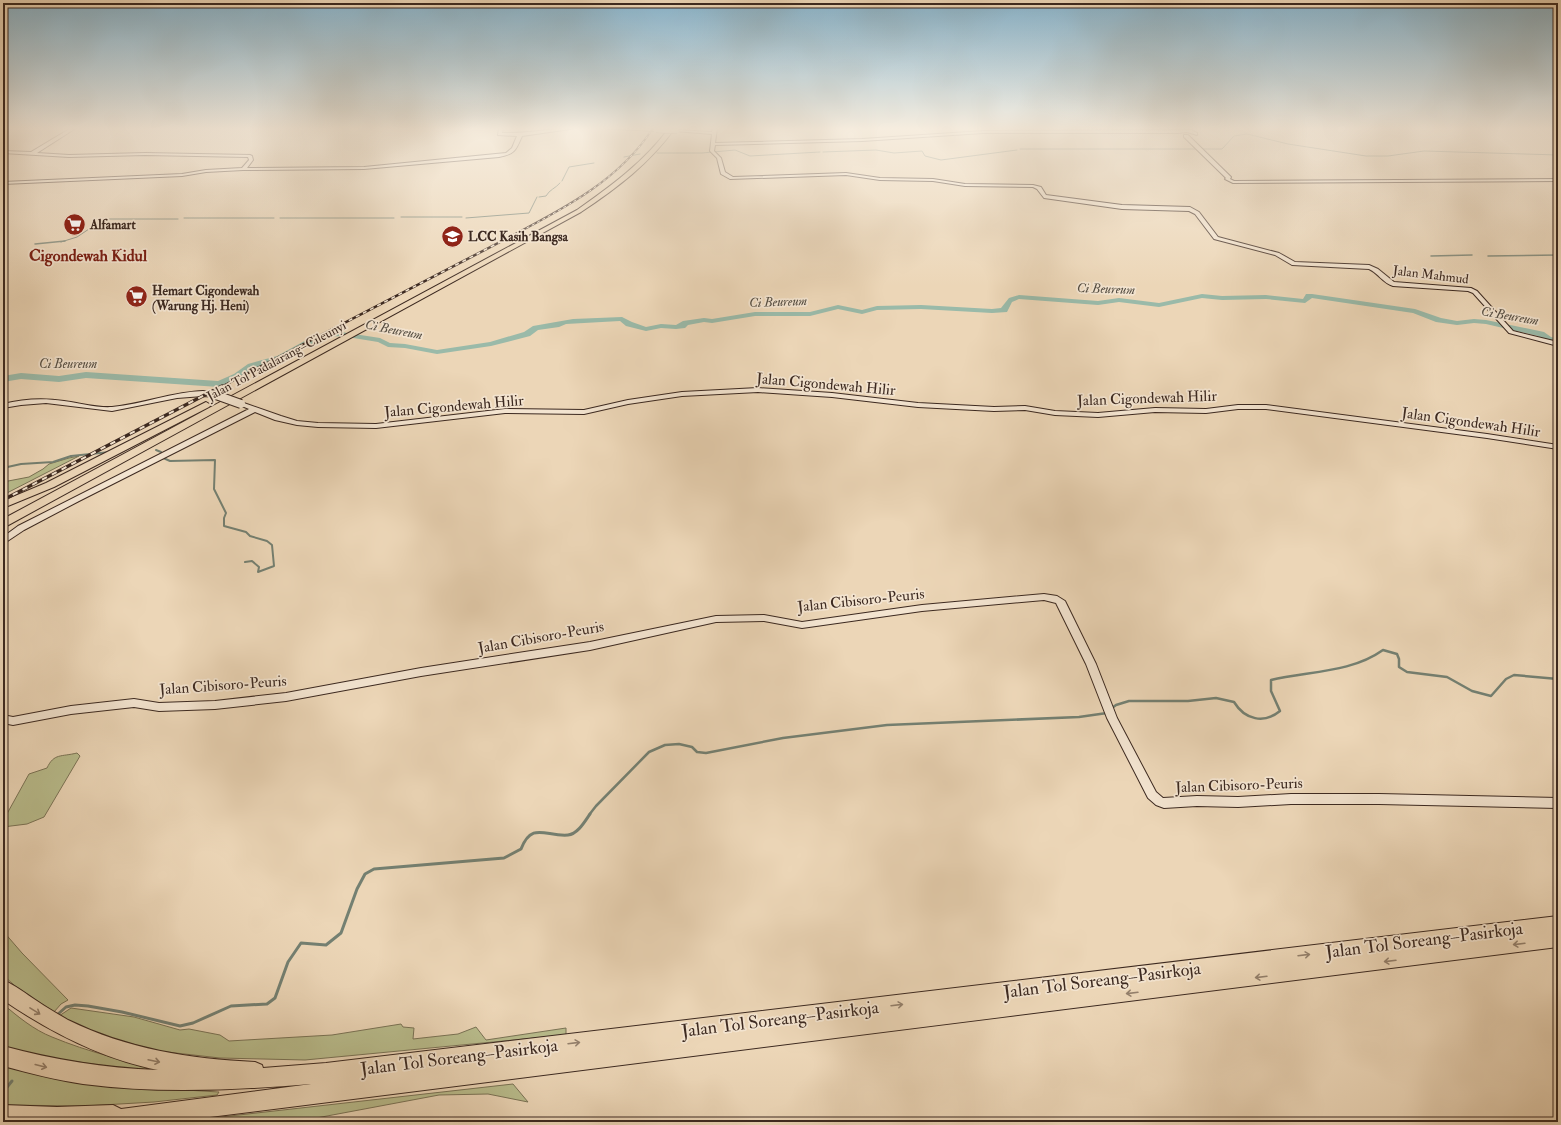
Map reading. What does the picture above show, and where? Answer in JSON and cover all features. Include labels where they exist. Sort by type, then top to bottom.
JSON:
[{"type":"highway","name":"Jalan Tol Padalarang–Cileunyi","points":[[3,524],[193,421],[525,237],[578,206],[614,180]]},
{"type":"highway","name":"Jalan Tol Padalarang–Cileunyi","points":[[358,329],[579,211],[621,180]]},
{"type":"highway","name":"Jalan Tol Padalarang–Cileunyi","points":[[3,517],[242,387],[335,342]]},
{"type":"highway","points":[[3,505],[56,482],[148,433],[242,387]]},
{"type":"highway","points":[[3,530],[193,421]]},
{"type":"highway","name":"Jalan Tol Soreang–Pasirkoja","points":[[3,1056],[47,1068],[78,1073],[157,1080],[231,1081],[326,1073],[1039,988],[1558,924]]},
{"type":"highway","name":"Jalan Tol Soreang–Pasirkoja","points":[[103,1122],[204,1108],[1558,939]]},
{"type":"highway","points":[[3,988],[37,1012],[64,1027],[92,1041],[136,1056],[177,1065],[210,1070],[274,1073],[326,1073]]},
{"type":"highway","points":[[3,1115],[32,1117],[86,1117],[204,1108]]},
{"type":"street","points":[[3,182],[40,180]]},
{"type":"street","name":"Jalan Mahmud","points":[[936,180],[965,185],[1033,186],[1039,188],[1044,196],[1124,208],[1190,209],[1197,213],[1216,238],[1277,254],[1294,264],[1369,267],[1377,270],[1386,281],[1395,284],[1470,290],[1475,292],[1513,333],[1558,344]]},
{"type":"street","name":"Jalan Cigondewah Hilir","points":[[3,406],[29,400],[111,409],[186,393],[203,392],[216,395],[296,423],[318,425],[385,426],[505,411],[584,412],[633,402],[695,393],[775,390],[918,405],[1025,408],[1055,413],[1090,414],[1155,410],[1206,411],[1238,407],[1266,407],[1487,436],[1558,447]]},
{"type":"street","points":[[3,541],[27,525],[254,409]]},
{"type":"street","name":"Jalan Cibisoro-Peuris","points":[[3,719],[13,721],[78,709],[134,703],[158,707],[208,705],[286,697],[421,672],[590,646],[716,619],[764,618],[802,625],[922,608],[1044,597],[1054,598],[1060,602],[1091,664],[1110,713],[1152,795],[1160,802],[1378,799],[1558,803]]},
{"type":"green space","points":[[79,456],[3,495],[3,482],[29,477],[49,464]]},
{"type":"green space","points":[[77,753],[80,756],[44,817],[27,824],[3,827],[3,821],[29,774],[47,768],[52,760],[59,756]]},
{"type":"green space","points":[[3,931],[22,953],[68,1000],[61,1004],[54,1012],[15,986],[3,975]]},
{"type":"green space","points":[[3,1004],[32,1027],[45,1034],[93,1052],[164,1070],[163,1074],[22,1054],[3,1047]]},
{"type":"green space","points":[[71,1008],[134,1017],[180,1030],[189,1029],[220,1035],[229,1041],[332,1035],[401,1024],[403,1027],[414,1028],[413,1039],[458,1034],[476,1027],[486,1040],[566,1028],[566,1035],[305,1060],[220,1058],[158,1051],[100,1035],[59,1016]]},
{"type":"green space","points":[[3,1063],[134,1087],[219,1092],[217,1095],[154,1102],[85,1106],[3,1105]]},
{"type":"green space","points":[[513,1084],[528,1102],[488,1094],[439,1095],[295,1122],[177,1122]]},
{"type":"waterway","points":[[539,197],[546,196],[560,183]]},
{"type":"waterway","points":[[466,218],[529,213],[537,197]]},
{"type":"waterway","points":[[401,217],[462,217]]},
{"type":"waterway","points":[[184,218],[274,218]]},
{"type":"waterway","points":[[280,218],[394,218]]},
{"type":"waterway","points":[[103,219],[178,219]]},
{"type":"waterway","points":[[64,241],[77,237],[101,221]]},
{"type":"waterway","points":[[35,244],[64,241]]},
{"type":"waterway","points":[[1431,256],[1472,255]]},
{"type":"waterway","points":[[1488,256],[1558,255]]},
{"type":"waterway","name":"Ci Beureum","points":[[3,379],[21,376],[59,379],[86,375],[219,384],[237,376],[251,366],[280,358],[313,340],[327,335],[341,334],[380,340],[388,345],[405,346],[437,352],[491,344],[527,334],[536,328],[559,325],[564,322],[573,321],[622,319],[629,324],[646,329],[661,326],[676,327],[682,326],[686,323],[704,320],[712,321],[755,314],[810,314],[838,307],[862,312],[877,308],[921,307],[992,311],[1004,310],[1010,301],[1019,297],[1098,303],[1119,300],[1159,305],[1202,296],[1222,298],[1266,297],[1305,301],[1309,296],[1312,296],[1415,311],[1439,320],[1457,323],[1474,321],[1486,322],[1541,334],[1548,339],[1558,342]]},
{"type":"waterway","points":[[156,450],[161,452],[161,457],[170,461],[215,460],[214,489],[226,513],[224,518],[224,526],[246,532],[250,536],[267,541],[272,545],[274,566],[258,572],[259,567],[252,561],[245,562]]},
{"type":"waterway","points":[[3,468],[21,464],[53,462],[71,456],[110,452]]},
{"type":"waterway","points":[[1112,708],[1116,705],[1129,701],[1188,701],[1216,698],[1234,702],[1238,708],[1249,716],[1261,719],[1268,718],[1280,711],[1271,691],[1271,680],[1343,667],[1371,658],[1383,650],[1397,654],[1399,659],[1399,667],[1407,672],[1447,677],[1472,691],[1491,696],[1506,679],[1514,675],[1558,679]]},
{"type":"waterway","points":[[589,815],[649,752],[665,745],[679,744],[692,747],[697,752],[706,753],[783,738],[887,725],[1079,717],[1107,713]]},
{"type":"waterway","points":[[57,1015],[66,1007],[75,1005],[88,1006],[122,1012],[180,1026],[193,1023],[231,1006],[267,1004],[275,998],[288,962],[301,943],[326,945],[341,933],[357,889],[365,874],[374,869],[504,858],[521,849],[525,840],[530,835],[535,833],[540,832],[560,835],[572,834],[581,827],[590,814]]},
{"type":"waterway","points":[[3,1092],[12,1081]]},
{"type":"railway","points":[[500,242],[564,207],[603,180]]},
{"type":"railway","points":[[221,387],[502,241]]},
{"type":"railway","points":[[3,500],[222,386]]},
{"type":"place","name":"Alfamart","points":[[75,224]]},
{"type":"place","name":"LCC Kasih Bangsa","points":[[452,236]]},
{"type":"place","name":"Hemart Cigondewah (Warung Hj. Heni)","points":[[137,297]]},
{"type":"district","name":"Cigondewah Kidul","points":[[88,255]]}]
